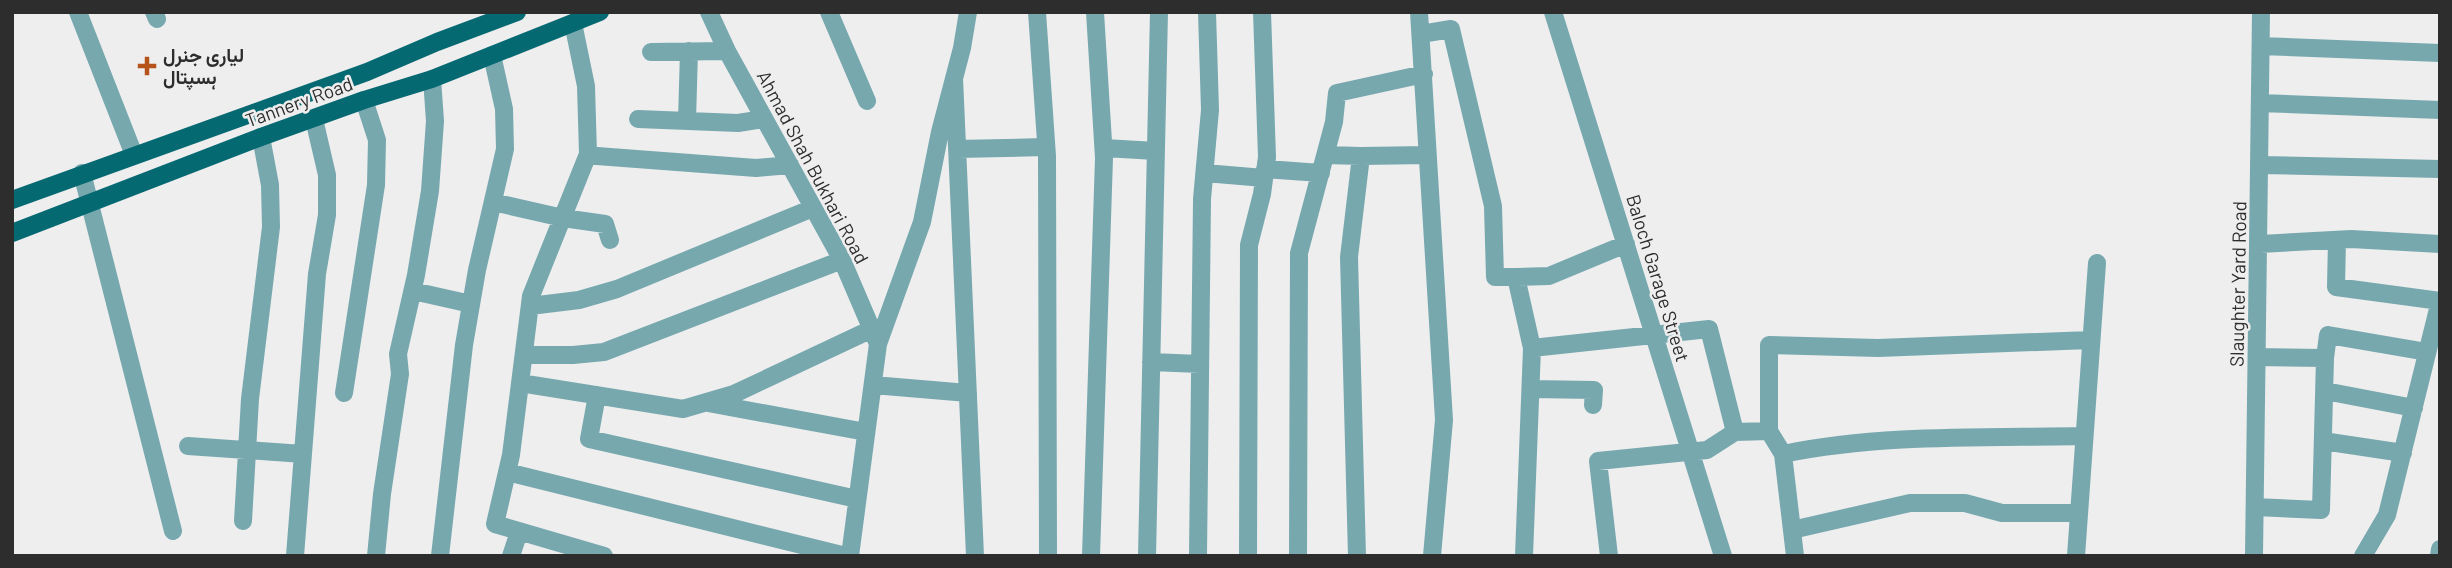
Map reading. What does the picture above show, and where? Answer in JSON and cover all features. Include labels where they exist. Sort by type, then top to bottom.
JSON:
[{"type":"main road","name":"Tannery Road","points":[[12,200],[367,72],[517,12]]},
{"type":"main road","name":"Tannery Road","points":[[12,233],[261,137],[432,79],[600,12]]},
{"type":"street","points":[[78,12],[134,155]]},
{"type":"street","name":"Ahmad Shah Bukhari Road","points":[[709,12],[727,51],[842,260],[875,336]]},
{"type":"street","points":[[829,12],[867,101]]},
{"type":"street","points":[[507,472],[848,556],[873,386],[875,336],[922,222],[968,12]]},
{"type":"street","points":[[1037,12],[1046,147],[1048,556]]},
{"type":"street","points":[[1091,556],[1104,148],[1095,12]]},
{"type":"street","points":[[1147,556],[1159,12]]},
{"type":"street","points":[[1198,556],[1202,199],[1210,110],[1207,12]]},
{"type":"street","points":[[1248,556],[1249,245],[1267,157],[1262,12]]},
{"type":"street","points":[[1419,12],[1444,420],[1432,556]]},
{"type":"street","name":"Baloch Garage Street","points":[[1553,12],[1723,556]]},
{"type":"street","name":"Slaughter Yard Road","points":[[2254,556],[2261,12]]},
{"type":"street","points":[[573,23],[586,86],[588,154],[531,296],[507,472],[495,524],[604,556]]},
{"type":"street","points":[[1421,34],[1451,29],[1493,206],[1495,277],[1549,276],[1626,244]]},
{"type":"street","points":[[2261,46],[2440,53]]},
{"type":"street","points":[[687,121],[690,51]]},
{"type":"street","points":[[651,52],[727,51]]},
{"type":"street","points":[[440,556],[459,380],[471,304],[505,149],[504,109],[492,55]]},
{"type":"street","points":[[1298,556],[1299,253],[1334,122],[1337,93],[1424,74]]},
{"type":"street","points":[[954,78],[975,556]]},
{"type":"street","points":[[376,556],[382,494],[400,374],[398,354],[413,291],[429,191],[435,121],[432,79]]},
{"type":"street","points":[[344,393],[376,185],[377,139],[364,100]]},
{"type":"street","points":[[2261,103],[2440,110]]},
{"type":"street","points":[[638,118],[738,123],[764,118]]},
{"type":"street","points":[[295,556],[317,274],[327,215],[327,175],[314,119]]},
{"type":"street","points":[[243,521],[250,399],[271,227],[270,185],[261,137]]},
{"type":"street","points":[[957,149],[1046,147]]},
{"type":"street","points":[[1104,148],[1156,151]]},
{"type":"street","points":[[1205,173],[1265,174],[1361,156],[1427,155]]},
{"type":"street","points":[[597,156],[756,168],[790,165]]},
{"type":"street","points":[[1357,556],[1349,257],[1361,156]]},
{"type":"street","points":[[2260,165],[2440,169]]},
{"type":"street","points":[[82,173],[173,531]]},
{"type":"street","points":[[493,202],[563,218],[605,224],[610,240]]},
{"type":"street","points":[[530,306],[579,300],[618,289],[813,208]]},
{"type":"street","points":[[2260,244],[2337,240],[2440,244]]},
{"type":"street","points":[[2337,240],[2336,287],[2440,301],[2387,515],[2363,556]]},
{"type":"street","points":[[524,355],[604,352],[842,260]]},
{"type":"street","points":[[2076,556],[2097,263]]},
{"type":"street","points":[[1516,277],[1532,348],[1524,556]]},
{"type":"street","points":[[413,291],[471,304]]},
{"type":"street","points":[[1532,348],[1709,329],[1735,432]]},
{"type":"street","points":[[2255,508],[2321,510],[2328,335],[2427,352]]},
{"type":"street","points":[[520,383],[683,409],[734,394],[875,336]]},
{"type":"street","points":[[1795,556],[1783,454],[1769,431],[1769,345],[1878,348],[2090,340]]},
{"type":"street","points":[[2258,357],[2325,358]]},
{"type":"street","points":[[1152,362],[1200,364]]},
{"type":"street","points":[[873,386],[968,393]]},
{"type":"street","points":[[1531,389],[1594,390],[1593,405]]},
{"type":"street","points":[[2325,391],[2414,408]]},
{"type":"street","points":[[597,395],[589,439],[857,499]]},
{"type":"street","points":[[704,402],[866,432]]},
{"type":"street","points":[[1609,556],[1598,461],[1707,450],[1735,432],[1769,431]]},
{"type":"street","points":[[1783,454],[1812,448],[1881,441],[2083,436]]},
{"type":"street","points":[[2323,442],[2403,453]]},
{"type":"street","points":[[188,446],[303,454]]},
{"type":"street","points":[[1792,530],[1909,503],[1965,503],[2002,513],[2078,513]]},
{"type":"street","points":[[511,556],[519,531]]},
{"type":"street","points":[[2439,556],[2440,549]]},
{"type":"place","name":"لیاری جنرل ہسپتال","points":[[147,66]]}]
